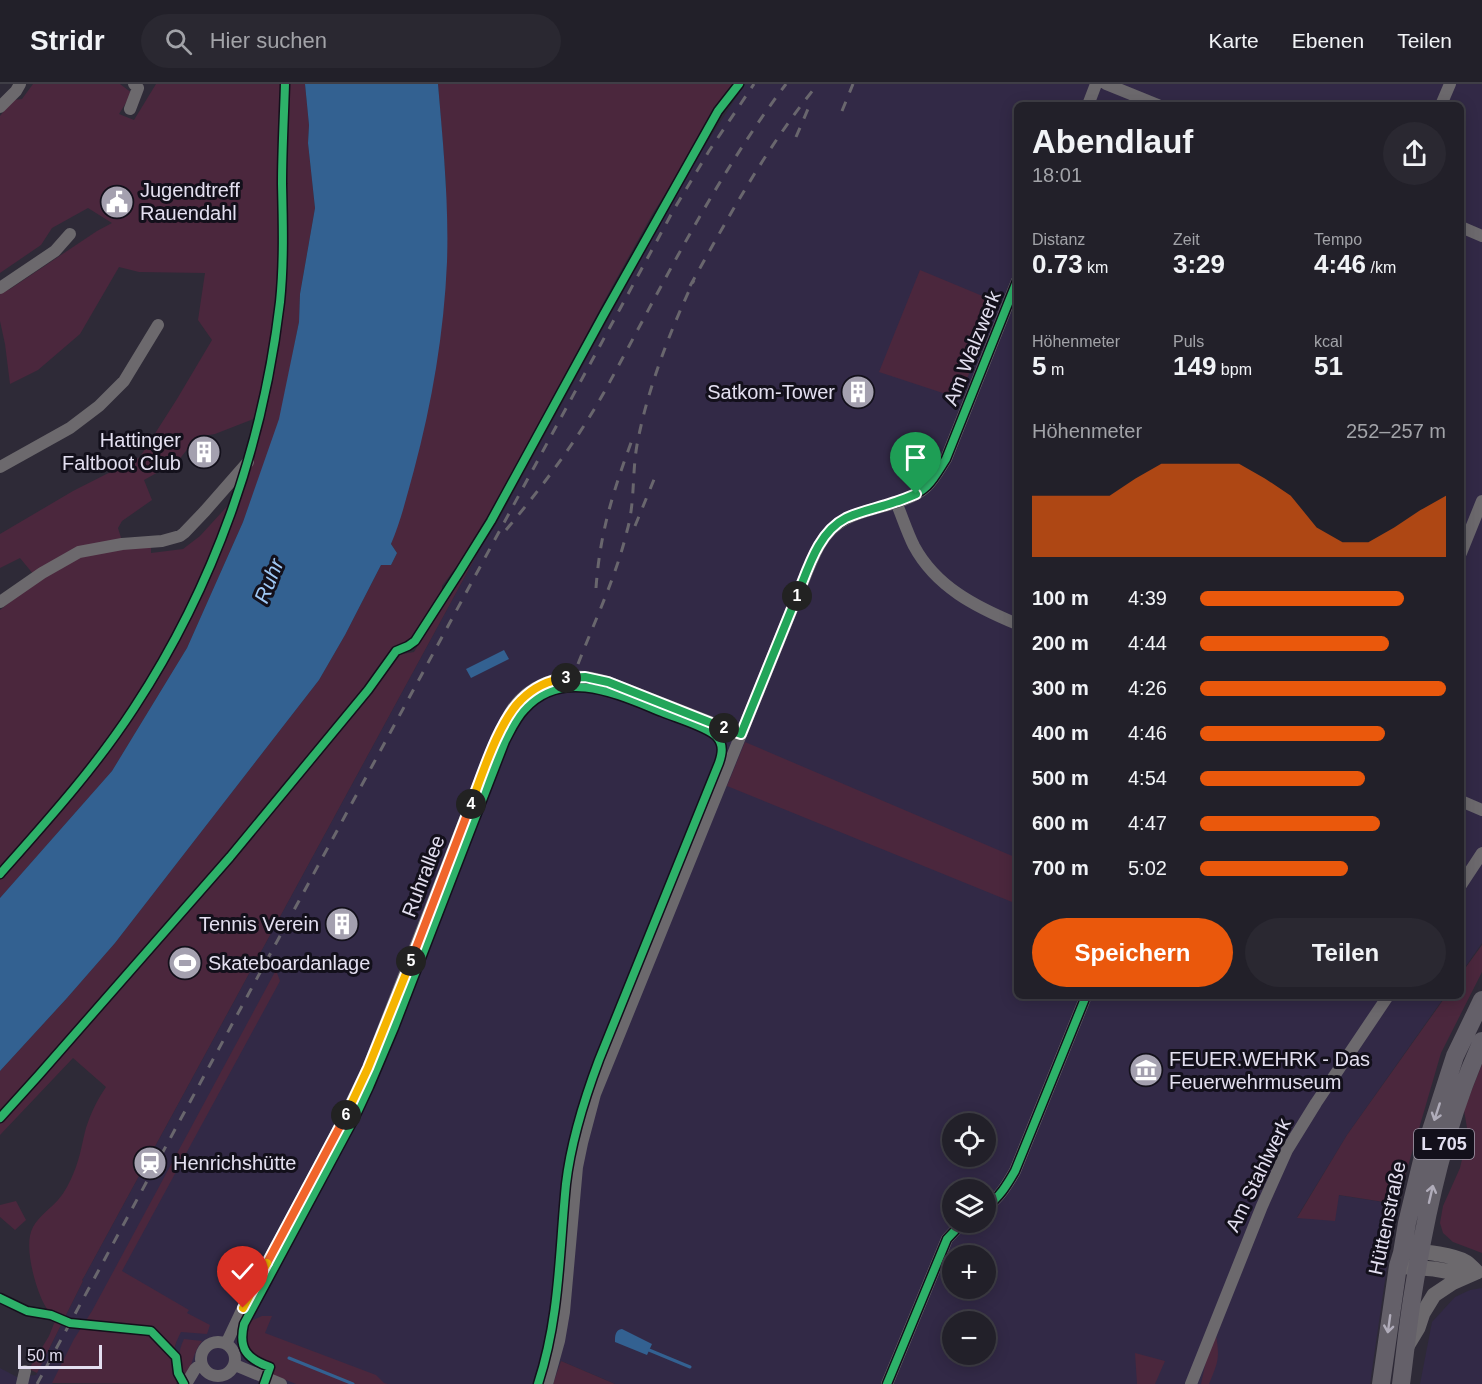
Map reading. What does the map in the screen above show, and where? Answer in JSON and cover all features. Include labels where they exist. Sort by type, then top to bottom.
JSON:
[{"type":"main road","name":"Hüttenstraße","points":[[1381,1384],[1400,1260],[1424,1152],[1455,1056],[1482,1000]]},
{"type":"main road","name":"Hüttenstraße","points":[[1401,1384],[1408,1322],[1431,1193],[1447,1133],[1468,1070],[1482,1041]]},
{"type":"street","points":[[0,107],[20,84]]},
{"type":"street","points":[[1089,102],[1096,84]]},
{"type":"street","points":[[1106,84],[1151,102]]},
{"type":"street","points":[[1442,102],[1450,84]]},
{"type":"street","points":[[130,109],[138,85]]},
{"type":"street","points":[[1464,228],[1482,236]]},
{"type":"street","points":[[0,288],[54,251],[70,234]]},
{"type":"street","name":"Am Walzwerk","points":[[547,1384],[564,1312],[577,1167],[595,1094],[805,577],[823,540],[844,519],[916,494],[927,485],[946,459],[1014,289]]},
{"type":"street","points":[[0,467],[70,428],[99,406],[124,381],[158,325]]},
{"type":"street","points":[[0,602],[42,573],[79,552],[122,544],[162,541],[184,533],[248,462]]},
{"type":"street","points":[[1464,546],[1482,501]]},
{"type":"street","points":[[896,502],[914,546],[929,569],[950,589],[973,604],[1014,623]]},
{"type":"street","name":"Ruhrallee","points":[[226,1344],[365,1076],[497,737],[513,708],[520,700],[542,685],[557,679],[585,677],[608,682],[741,734]]},
{"type":"street","points":[[1464,802],[1482,810]]},
{"type":"street","points":[[1464,880],[1482,853]]},
{"type":"street","points":[[996,1199],[1015,1171],[1085,999]]},
{"type":"street","name":"Am Stahlwerk","points":[[1191,1384],[1259,1213],[1287,1150],[1386,999]]},
{"type":"street","points":[[887,1384],[947,1239],[953,1233]]},
{"type":"street","points":[[1400,1260],[1419,1260],[1437,1254],[1465,1262],[1480,1273]]},
{"type":"street","points":[[1406,1348],[1434,1295],[1452,1283],[1480,1273]]},
{"type":"street","points":[[213,1342],[226,1344],[236,1359],[230,1373],[222,1380],[204,1370],[201,1358],[207,1345],[213,1342]]},
{"type":"street","points":[[186,1384],[201,1364]]},
{"type":"street","points":[[235,1365],[281,1384]]},
{"type":"street","points":[[22,1384],[25,1371]]},
{"type":"shaded area","points":[[33,84],[120,84],[132,93],[119,114],[134,120],[156,84],[283,84],[278,302],[256,418],[215,434],[197,437],[178,461],[144,480],[152,500],[122,521],[118,528],[122,541],[34,575],[20,558],[0,568],[0,534],[73,491],[140,457],[212,340],[198,320],[205,273],[139,272],[119,267],[80,334],[38,370],[10,384],[0,321],[0,293],[10,289],[112,223],[88,208],[52,228],[41,245],[0,273],[0,116],[13,100],[22,99]]},
{"type":"shaded area","points":[[288,84],[305,84],[315,208],[300,294],[299,322],[280,419],[243,522],[187,648],[112,771],[0,898],[0,879],[71,798],[120,735],[142,704],[177,642],[173,639],[132,708],[56,808],[0,870],[0,610],[40,578],[78,556],[151,545],[151,553],[183,549],[200,536],[241,494],[260,422],[277,343],[283,301]]},
{"type":"shaded area","points":[[438,84],[736,84],[653,213],[479,536],[442,586],[442,593],[413,638],[394,649],[283,789],[37,1076],[0,1116],[0,1071],[115,943],[319,680],[381,565],[391,565],[397,553],[391,544],[406,497],[446,185]]},
{"type":"shaded area","points":[[745,84],[1482,84],[1482,943],[1464,969],[1464,102],[1014,102],[1014,999],[1443,999],[1347,1135],[1297,1217],[1338,1195],[1396,1204],[1370,1384],[615,1384],[561,1361],[553,1384],[177,1384],[173,1355],[177,1339],[53,1384],[0,1384],[0,1368],[17,1377],[36,1375],[82,1280],[481,547],[498,521],[671,204],[702,150]]},
{"type":"shaded area","points":[[920,270],[997,302],[960,397],[879,372]]},
{"type":"shaded area","points":[[481,547],[82,1280],[37,1373],[29,1369],[49,1336],[55,1321],[43,1302],[34,1276],[29,1244],[30,1235],[35,1223],[58,1200],[69,1183],[78,1161],[90,1117],[106,1087],[73,1058],[0,1135],[0,1122],[337,733],[397,655],[414,652],[452,588]]},
{"type":"shaded area","points":[[745,742],[1014,857],[1014,903],[727,786]]},
{"type":"shaded area","points":[[1482,945],[1482,972],[1441,1053],[1397,1204],[1339,1195],[1335,1221],[1297,1218],[1347,1135],[1444,999],[1464,999],[1464,970]]},
{"type":"shaded area","points":[[276,970],[280,981],[122,1271],[189,1310],[187,1313],[210,1325],[207,1334],[181,1332],[173,1356],[178,1381],[176,1384],[52,1383],[74,1339],[92,1311]]},
{"type":"shaded area","points":[[1482,1064],[1482,1253],[1453,1242],[1443,1233],[1440,1223],[1443,1206],[1460,1168],[1468,1134],[1464,1110]]},
{"type":"shaded area","points":[[16,1201],[26,1220],[15,1230],[0,1217],[0,1205]]},
{"type":"shaded area","points":[[1482,1288],[1482,1384],[1420,1384],[1432,1322],[1455,1297],[1470,1290]]},
{"type":"shaded area","points":[[262,1316],[272,1316],[265,1333],[376,1375],[388,1384],[296,1384],[271,1374],[273,1367],[254,1358],[245,1347],[248,1322]]},
{"type":"shaded area","points":[[1216,1335],[1218,1355],[1216,1365],[1209,1384],[1201,1384],[1206,1361]]},
{"type":"shaded area","points":[[184,1339],[202,1341],[185,1380],[179,1360]]},
{"type":"shaded area","points":[[1135,1353],[1165,1361],[1155,1384],[1137,1384]]},
{"type":"shaded area","points":[[561,1361],[615,1384],[553,1384]]},
{"type":"water","name":"Ruhr","points":[[305,84],[438,84],[446,195],[445,289],[440,341],[426,419],[404,508],[391,544],[397,553],[391,565],[381,565],[319,680],[115,943],[0,1071],[0,898],[112,771],[187,648],[243,522],[279,419],[299,322],[300,294],[315,208]]},
{"type":"water","points":[[504,650],[509,659],[471,678],[466,669]]},
{"type":"water","points":[[622,1329],[652,1344],[647,1355],[615,1342],[617,1332]]},
{"type":"waterway","points":[[649,1350],[690,1367]]},
{"type":"waterway","points":[[289,1358],[353,1384]]},
{"type":"railway","points":[[37,1384],[673,211],[709,151],[754,84]]},
{"type":"railway","points":[[506,530],[547,479],[585,425],[713,194],[786,84]]},
{"type":"railway","points":[[690,286],[765,157],[818,84]]},
{"type":"railway","points":[[842,111],[853,84]]},
{"type":"railway","points":[[796,137],[811,102]]},
{"type":"railway","points":[[578,664],[611,582],[627,531],[637,445],[653,382],[694,280]]},
{"type":"railway","points":[[596,588],[608,512],[632,440]]},
{"type":"railway","points":[[635,526],[655,477]]},
{"type":"cycle path","points":[[0,874],[87,773],[134,708],[163,661],[188,613],[231,514],[261,409],[280,302],[283,258],[282,172],[285,84]]},
{"type":"cycle path","points":[[0,1118],[230,857],[368,690],[396,651],[415,641],[491,521],[718,111],[739,84]]},
{"type":"cycle path","points":[[741,734],[819,545],[826,535],[841,522],[865,511],[904,500],[930,483],[946,459],[1014,289]]},
{"type":"cycle path","points":[[264,1384],[270,1367],[255,1360],[246,1352],[242,1340],[244,1324],[369,1087],[505,741],[525,709],[540,696],[556,689],[592,688],[628,698],[699,726],[717,737],[722,750],[719,763],[599,1060],[579,1121],[566,1184],[555,1309],[538,1384]]},
{"type":"cycle path","points":[[996,1198],[1015,1171],[1085,999]]},
{"type":"cycle path","points":[[887,1384],[947,1239],[953,1233]]},
{"type":"cycle path","points":[[0,1298],[27,1311],[51,1315],[70,1323],[151,1331],[176,1357],[178,1373],[184,1384]]},
{"type":"place","name":"Jugendtreff Rauendahl","points":[[117,202]]},
{"type":"place","name":"Satkom-Tower","points":[[858,392]]},
{"type":"place","name":"Hattinger Faltboot Club","points":[[204,452]]},
{"type":"place","name":"Tennis Verein","points":[[342,924]]},
{"type":"place","name":"Skateboardanlage","points":[[185,963]]},
{"type":"place","name":"FEUER.WEHRK - Das Feuerwehrmuseum","points":[[1146,1070]]},
{"type":"place","name":"Henrichshütte","points":[[150,1163]]},
{"type":"route","points":[[243,1308],[333,1140],[368,1068],[497,737],[513,708],[520,700],[542,685],[557,679],[585,677],[608,682],[741,734],[805,577],[829,532],[844,519],[916,494]]}]
